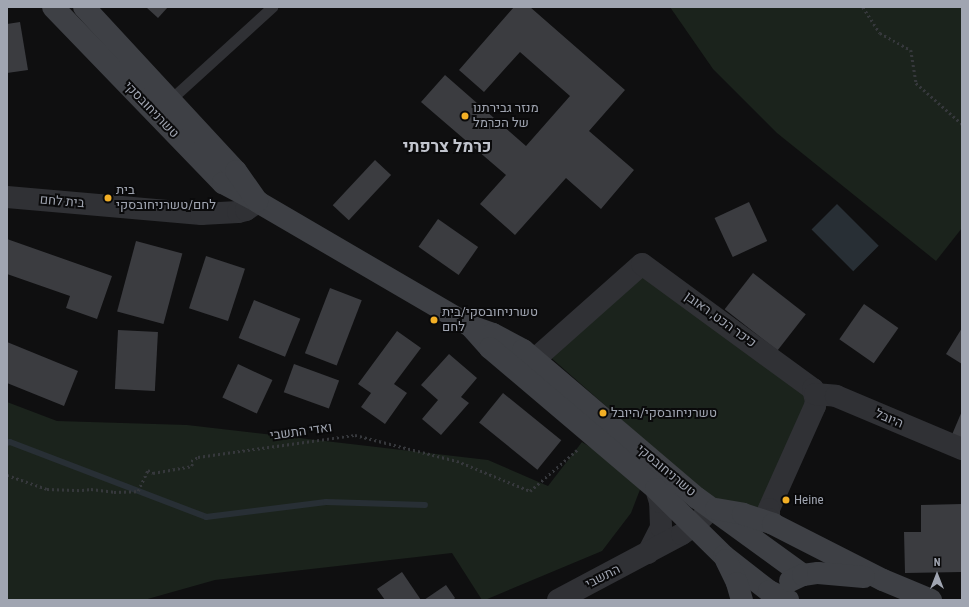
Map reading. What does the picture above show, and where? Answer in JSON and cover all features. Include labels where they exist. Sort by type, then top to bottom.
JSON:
[{"type":"street","name":"טשרניחובסקי","points":[[53,7],[223,184],[258,202],[470,326],[509,341],[535,360],[711,509],[803,575]]},
{"type":"street","name":"טשרניחובסקי","points":[[84,7],[171,99],[236,171],[258,202]]},
{"type":"street","name":"בית לחם","points":[[7,197],[201,214],[238,212],[246,210],[258,202]]},
{"type":"street","name":"כיכר הכט, ראובן","points":[[529,381],[529,369],[535,360],[642,264],[807,384],[815,394]]},
{"type":"street","name":"טשרניחובסקי","points":[[470,326],[490,348],[656,489],[724,556],[767,595],[788,600]]},
{"type":"street","name":"היובל","points":[[815,394],[836,396],[962,449]]},
{"type":"street","points":[[773,524],[769,519],[769,509],[815,406],[815,394]]},
{"type":"street","points":[[648,553],[661,527],[660,502],[656,489]]},
{"type":"street","points":[[711,509],[743,514],[773,524],[883,580],[931,600]]},
{"type":"street","name":"התשבי","points":[[558,600],[648,553],[694,526],[711,509]]},
{"type":"street","points":[[724,556],[737,583],[742,600]]},
{"type":"street","points":[[767,595],[803,575],[833,573],[883,580]]},
{"type":"street","points":[[798,600],[803,575]]},
{"type":"lane","points":[[171,99],[272,7]]},
{"type":"path","points":[[862,7],[880,33],[911,50],[916,83],[962,124]]},
{"type":"path","name":"ואדי התשבי","points":[[7,475],[47,489],[91,489],[114,492],[138,491],[148,470],[153,473],[192,466],[191,461],[198,457],[355,435],[457,461],[530,491],[593,436]]},
{"type":"shaded area","points":[[670,7],[962,7],[962,228],[936,261],[777,133],[713,69]]},
{"type":"shaded area","points":[[837,204],[879,246],[853,271],[812,229]]},
{"type":"shaded area","points":[[642,275],[810,399],[758,511],[708,496],[549,356]]},
{"type":"shaded area","points":[[7,402],[57,421],[187,425],[488,460],[548,486],[582,442],[620,466],[641,487],[631,513],[602,551],[485,600],[482,600],[452,553],[215,580],[144,600],[7,600]]},
{"type":"building","points":[[146,7],[168,7],[158,18]]},
{"type":"building","name":"מנזר גבירתנו של הכרמל","points":[[514,7],[530,7],[625,90],[589,131],[634,170],[601,209],[566,178],[515,235],[480,204],[506,175],[421,102],[445,75],[526,146],[570,96],[520,52],[484,92],[459,70]]},
{"type":"building","points":[[20,22],[28,70],[7,73],[7,24]]},
{"type":"building","points":[[375,160],[391,175],[349,220],[333,205]]},
{"type":"building","points":[[749,202],[767,241],[733,257],[715,218]]},
{"type":"building","points":[[438,219],[478,247],[459,275],[418,247]]},
{"type":"building","points":[[7,239],[112,276],[97,319],[66,308],[70,296],[7,274]]},
{"type":"building","points":[[136,241],[182,253],[163,324],[117,312]]},
{"type":"building","points":[[206,256],[245,269],[228,321],[189,308]]},
{"type":"building","points":[[753,273],[806,314],[777,350],[725,309]]},
{"type":"building","points":[[330,288],[362,300],[337,366],[305,353]]},
{"type":"building","points":[[254,300],[300,319],[285,357],[239,338]]},
{"type":"building","points":[[864,304],[898,328],[874,363],[839,339]]},
{"type":"building","points":[[962,328],[962,364],[946,354]]},
{"type":"building","points":[[118,330],[158,332],[155,391],[115,389]]},
{"type":"building","points":[[397,331],[421,348],[394,384],[407,393],[385,424],[361,407],[371,393],[358,384]]},
{"type":"building","points":[[7,342],[78,371],[64,406],[7,383]]},
{"type":"building","points":[[449,354],[477,378],[461,397],[469,403],[441,435],[422,419],[438,400],[421,385]]},
{"type":"building","points":[[238,364],[272,380],[257,414],[222,398]]},
{"type":"building","points":[[294,364],[339,380],[329,409],[284,392]]},
{"type":"building","points":[[503,393],[561,440],[537,470],[479,423]]},
{"type":"building","points":[[962,411],[962,441],[951,437]]},
{"type":"building","points":[[962,504],[962,572],[905,573],[904,532],[921,532],[921,505]]},
{"type":"building","points":[[402,572],[421,600],[385,600],[377,589]]},
{"type":"building","points":[[446,585],[455,598],[453,600],[424,600]]},
{"type":"waterway","points":[[7,443],[10,442],[206,517],[326,502],[425,505]]},
{"type":"place","name":"מנזר גבירתנו של הכרמל","points":[[465,116]]},
{"type":"place","name":"בית לחם/טשרניחובסקי","points":[[108,198]]},
{"type":"place","name":"טשרניחובסקי/בית לחם","points":[[434,320]]},
{"type":"place","name":"טשרניחובסקי/היובל","points":[[603,413]]},
{"type":"place","name":"Heine","points":[[786,500]]},
{"type":"district","name":"כרמל צרפתי","points":[[447,147]]}]
